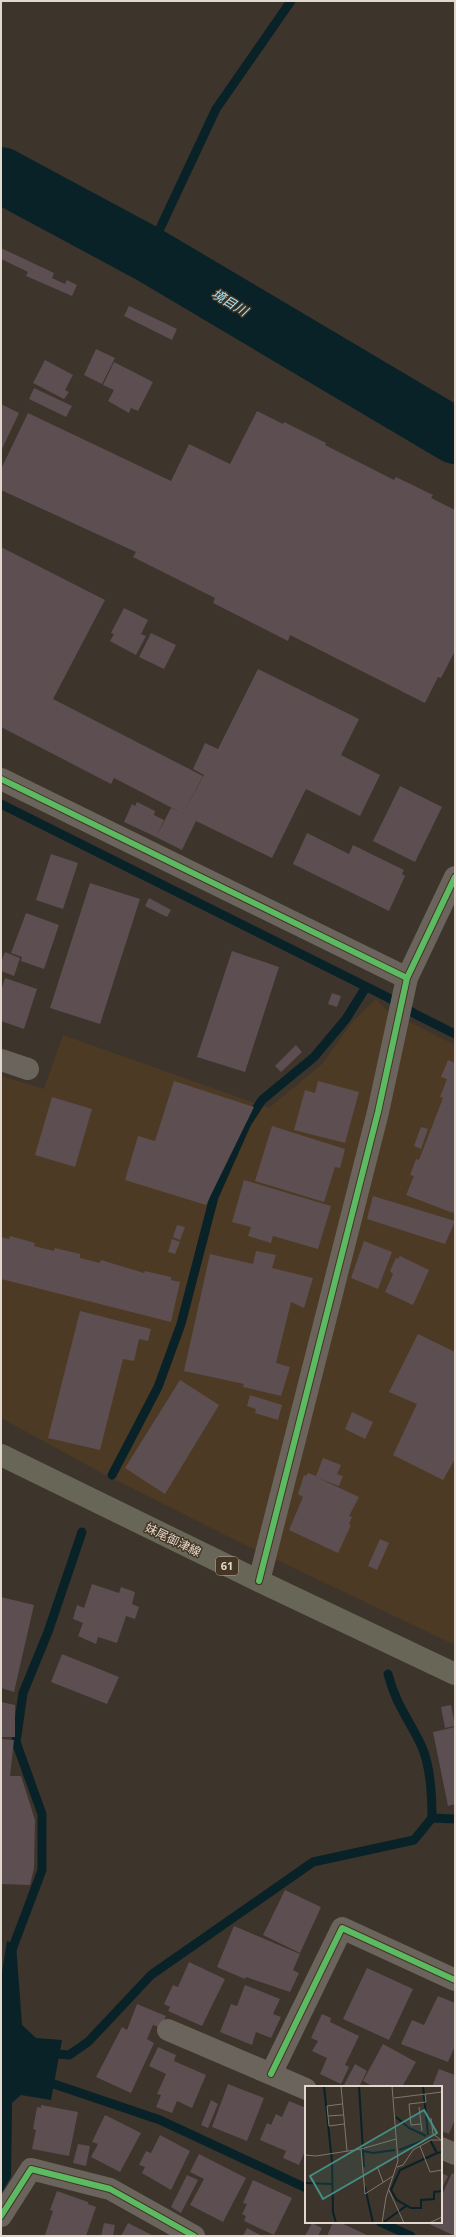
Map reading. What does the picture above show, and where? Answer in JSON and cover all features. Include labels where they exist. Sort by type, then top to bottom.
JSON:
[{"type":"main road","name":"妹尾御津線","points":[[1,1455],[259,1581],[455,1674]]},
{"type":"street","points":[[1,779],[403,997]]},
{"type":"street","points":[[259,1581],[378,1112],[403,997],[455,877]]},
{"type":"street","points":[[1,1060],[28,1070]]},
{"type":"street","points":[[271,2074],[342,1928],[455,1980]]},
{"type":"street","points":[[168,2030],[305,2089]]},
{"type":"street","points":[[442,2148],[455,2154]]},
{"type":"street","points":[[1,2216],[31,2169],[110,2189],[194,2236]]},
{"type":"shaded area","points":[[376,999],[388,1011],[455,1045],[455,1645],[235,1540],[100,1472],[1,1418],[1,1076],[44,1089],[63,1035],[269,1108],[322,1064],[353,1021]]},
{"type":"water","points":[[7,1941],[16,1944],[22,2025],[36,2038],[62,2040],[51,2100],[21,2095],[12,2103],[11,2177],[1,2194],[1,1978]]},
{"type":"building","points":[[1,248],[54,273],[52,278],[65,284],[67,280],[77,285],[72,296],[26,276],[28,272],[1,259]]},
{"type":"building","points":[[129,306],[177,329],[172,340],[124,316]]},
{"type":"building","points":[[96,349],[115,358],[102,384],[84,375]]},
{"type":"building","points":[[45,360],[73,375],[65,390],[69,392],[64,399],[33,383]]},
{"type":"building","points":[[114,362],[153,382],[138,411],[131,408],[129,413],[108,401],[114,390],[103,385]]},
{"type":"building","points":[[34,388],[72,406],[66,417],[29,399]]},
{"type":"building","points":[[1,404],[19,413],[1,451]]},
{"type":"building","points":[[257,411],[283,424],[284,422],[326,443],[325,445],[394,480],[396,477],[433,495],[431,498],[455,510],[455,651],[441,678],[438,677],[425,703],[290,635],[288,641],[213,603],[215,598],[133,557],[136,552],[1,490],[1,469],[28,413],[171,481],[189,444],[230,464]]},
{"type":"building","points":[[1,547],[105,600],[53,699],[203,776],[183,814],[204,775],[193,769],[205,743],[218,749],[258,669],[359,719],[341,755],[380,775],[360,816],[306,789],[272,858],[196,821],[182,850],[156,837],[171,808],[178,811],[114,778],[111,784],[1,727]]},
{"type":"building","points":[[124,608],[148,620],[141,634],[146,636],[136,655],[110,641],[114,634],[111,633]]},
{"type":"building","points":[[151,633],[176,645],[164,669],[139,657]]},
{"type":"building","points":[[400,786],[442,807],[415,862],[373,841]]},
{"type":"building","points":[[137,802],[155,811],[154,815],[164,820],[156,837],[124,822],[132,804],[135,806]]},
{"type":"building","points":[[307,833],[349,854],[353,845],[404,870],[402,874],[405,876],[389,911],[293,864]]},
{"type":"building","points":[[51,854],[78,863],[63,909],[36,900]]},
{"type":"building","points":[[90,883],[140,899],[100,1024],[50,1008]]},
{"type":"building","points":[[149,898],[171,910],[167,917],[145,906]]},
{"type":"building","points":[[26,913],[59,925],[44,969],[21,961],[22,957],[11,953]]},
{"type":"building","points":[[232,951],[279,967],[245,1072],[197,1057]]},
{"type":"building","points":[[5,952],[20,958],[14,976],[1,971],[1,962]]},
{"type":"building","points":[[5,978],[37,989],[24,1029],[1,1021],[1,991]]},
{"type":"building","points":[[332,993],[341,996],[337,1007],[328,1004]]},
{"type":"building","points":[[296,1045],[302,1052],[281,1072],[275,1066]]},
{"type":"building","points":[[448,1060],[455,1063],[455,1208],[453,1213],[406,1195],[414,1176],[410,1175],[416,1159],[419,1160],[443,1098],[440,1097],[447,1079],[441,1077]]},
{"type":"building","points":[[174,1081],[254,1107],[206,1205],[125,1180],[138,1136],[155,1141]]},
{"type":"building","points":[[318,1081],[359,1092],[345,1143],[294,1130],[305,1090],[315,1093]]},
{"type":"building","points":[[52,1097],[92,1109],[75,1167],[35,1155]]},
{"type":"building","points":[[272,1126],[345,1149],[340,1168],[335,1167],[324,1202],[255,1181]]},
{"type":"building","points":[[421,1127],[428,1129],[421,1149],[414,1146]]},
{"type":"building","points":[[244,1180],[331,1206],[318,1249],[273,1236],[271,1243],[248,1236],[251,1227],[232,1222]]},
{"type":"building","points":[[373,1196],[455,1221],[445,1244],[367,1219]]},
{"type":"building","points":[[177,1225],[185,1227],[180,1240],[173,1237]]},
{"type":"building","points":[[10,1236],[35,1243],[34,1246],[54,1251],[55,1248],[80,1254],[80,1258],[100,1263],[101,1260],[144,1273],[145,1271],[171,1277],[171,1280],[180,1282],[171,1322],[1,1279],[1,1237],[9,1239]]},
{"type":"building","points":[[172,1239],[180,1242],[175,1254],[168,1252]]},
{"type":"building","points":[[364,1241],[392,1252],[378,1289],[351,1278]]},
{"type":"building","points":[[256,1251],[276,1255],[272,1268],[313,1278],[304,1308],[291,1302],[276,1363],[290,1367],[281,1396],[243,1387],[244,1384],[184,1371],[210,1254],[253,1264]]},
{"type":"building","points":[[400,1256],[429,1270],[413,1305],[385,1292],[393,1274],[390,1271],[396,1258],[398,1259]]},
{"type":"building","points":[[80,1311],[151,1329],[148,1341],[139,1339],[134,1361],[123,1359],[100,1450],[48,1438]]},
{"type":"building","points":[[418,1334],[455,1352],[455,1459],[443,1480],[393,1455],[417,1404],[389,1392]]},
{"type":"building","points":[[180,1380],[219,1405],[165,1494],[125,1468]]},
{"type":"building","points":[[250,1395],[282,1405],[278,1420],[255,1413],[256,1409],[247,1406]]},
{"type":"building","points":[[352,1412],[373,1422],[365,1439],[345,1429]]},
{"type":"building","points":[[323,1458],[341,1465],[337,1474],[343,1476],[339,1486],[318,1478],[359,1497],[349,1516],[352,1517],[349,1524],[351,1525],[338,1553],[289,1530],[303,1497],[298,1494],[304,1475],[306,1476],[308,1473],[316,1476]]},
{"type":"building","points":[[380,1539],[389,1543],[377,1570],[368,1566]]},
{"type":"building","points":[[92,1584],[119,1593],[121,1587],[135,1592],[132,1604],[139,1607],[135,1619],[126,1616],[117,1643],[98,1637],[96,1644],[78,1636],[83,1623],[73,1619],[77,1605],[84,1608]]},
{"type":"building","points":[[1,1597],[34,1605],[14,1692],[1,1688]]},
{"type":"building","points":[[62,1654],[119,1677],[107,1704],[51,1682]]},
{"type":"building","points":[[1,1702],[15,1705],[15,1737],[1,1737]]},
{"type":"building","points":[[451,1705],[455,1726],[445,1728],[441,1707]]},
{"type":"building","points":[[455,1727],[455,1804],[448,1806],[433,1732]]},
{"type":"building","points":[[1,1739],[14,1740],[10,1776],[21,1776],[35,1820],[34,1868],[30,1885],[1,1884]]},
{"type":"building","points":[[285,1890],[321,1907],[300,1953],[263,1935]]},
{"type":"building","points":[[234,1926],[300,1954],[293,1970],[299,1973],[290,1992],[246,1977],[245,1979],[217,1967]]},
{"type":"building","points":[[189,1962],[225,1979],[202,2026],[168,2011],[170,2007],[164,2004],[173,1985],[178,1987]]},
{"type":"building","points":[[367,1968],[413,1989],[389,2040],[343,2019]]},
{"type":"building","points":[[245,1985],[280,1999],[273,2014],[281,2017],[271,2038],[256,2032],[252,2045],[220,2032],[231,2004],[237,2006]]},
{"type":"building","points":[[438,1996],[455,2003],[455,2046],[448,2062],[401,2044],[412,2020],[424,2025]]},
{"type":"building","points":[[137,2004],[166,2016],[161,2028],[153,2025],[147,2039],[154,2043],[131,2093],[96,2077],[122,2027],[127,2030]]},
{"type":"building","points":[[322,2014],[331,2018],[330,2022],[359,2036],[345,2065],[349,2067],[341,2084],[320,2074],[327,2058],[312,2051],[318,2041],[311,2038]]},
{"type":"building","points":[[383,2044],[416,2062],[403,2086],[372,2086],[363,2081]]},
{"type":"building","points":[[158,2047],[176,2055],[174,2061],[206,2075],[192,2108],[177,2101],[172,2113],[156,2107],[161,2095],[157,2094],[166,2074],[149,2066]]},
{"type":"building","points":[[355,2064],[367,2071],[360,2086],[344,2085]]},
{"type":"building","points":[[439,2069],[455,2075],[455,2119],[449,2134],[442,2131],[442,2086],[432,2086]]},
{"type":"building","points":[[228,2084],[264,2098],[247,2141],[212,2127]]},
{"type":"building","points":[[211,2100],[218,2104],[208,2128],[201,2125]]},
{"type":"building","points":[[289,2101],[305,2108],[305,2151],[299,2165],[283,2158],[286,2151],[260,2140],[267,2123],[271,2125],[276,2114],[282,2117]]},
{"type":"building","points":[[41,2105],[78,2112],[69,2156],[32,2149],[36,2130],[33,2129],[37,2107],[41,2108]]},
{"type":"building","points":[[105,2115],[141,2133],[120,2172],[91,2157],[98,2144],[92,2142]]},
{"type":"building","points":[[160,2135],[190,2151],[171,2190],[142,2173],[145,2167],[139,2165],[146,2151],[151,2153]]},
{"type":"building","points":[[78,2144],[90,2146],[86,2166],[73,2163]]},
{"type":"building","points":[[199,2154],[246,2178],[223,2222],[190,2205],[204,2179],[190,2172]]},
{"type":"building","points":[[442,2173],[448,2176],[442,2188]]},
{"type":"building","points":[[452,2173],[455,2175],[455,2236],[429,2224],[442,2223],[442,2195]]},
{"type":"building","points":[[187,2175],[198,2180],[181,2213],[171,2207]]},
{"type":"building","points":[[253,2180],[292,2198],[274,2235],[244,2221],[246,2216],[242,2214],[247,2204],[243,2203]]},
{"type":"building","points":[[57,2191],[88,2202],[88,2204],[96,2207],[86,2236],[45,2235],[53,2211],[50,2210]]},
{"type":"building","points":[[104,2223],[115,2225],[113,2236],[101,2236]]},
{"type":"building","points":[[128,2223],[154,2236],[121,2236]]},
{"type":"building","points":[[312,2223],[322,2228],[318,2236],[305,2236]]},
{"type":"building","points":[[333,2223],[341,2223],[369,2236],[327,2236]]},
{"type":"building","points":[[247,2228],[262,2236],[243,2236]]},
{"type":"waterway","points":[[148,254],[216,109],[291,1]]},
{"type":"waterway","name":"境目川","points":[[1,175],[148,254],[455,436]]},
{"type":"waterway","points":[[1,804],[387,997],[417,1015],[455,1034]]},
{"type":"waterway","points":[[112,1475],[158,1387],[181,1324],[214,1197],[247,1123],[262,1100],[314,1057],[346,1019],[366,987]]},
{"type":"waterway","points":[[10,1955],[42,1870],[42,1814],[16,1742],[23,1693],[48,1632],[82,1532]]},
{"type":"waterway","points":[[388,1674],[399,1703],[425,1755],[430,1782],[432,1818]]},
{"type":"waterway","points":[[47,2053],[69,2055],[88,2042],[151,1975],[313,1862],[414,1840],[432,1818],[455,1819]]},
{"type":"waterway","points":[[42,2083],[51,2083],[160,2120],[305,2188]]},
{"type":"waterway","points":[[382,2223],[411,2236]]},
{"type":"cycle path","points":[[1,779],[407,978]]},
{"type":"cycle path","points":[[259,1581],[378,1112],[407,978],[455,877]]},
{"type":"cycle path","points":[[271,2074],[342,1928],[455,1980]]},
{"type":"cycle path","points":[[1,2216],[31,2169],[110,2189],[194,2236]]}]
